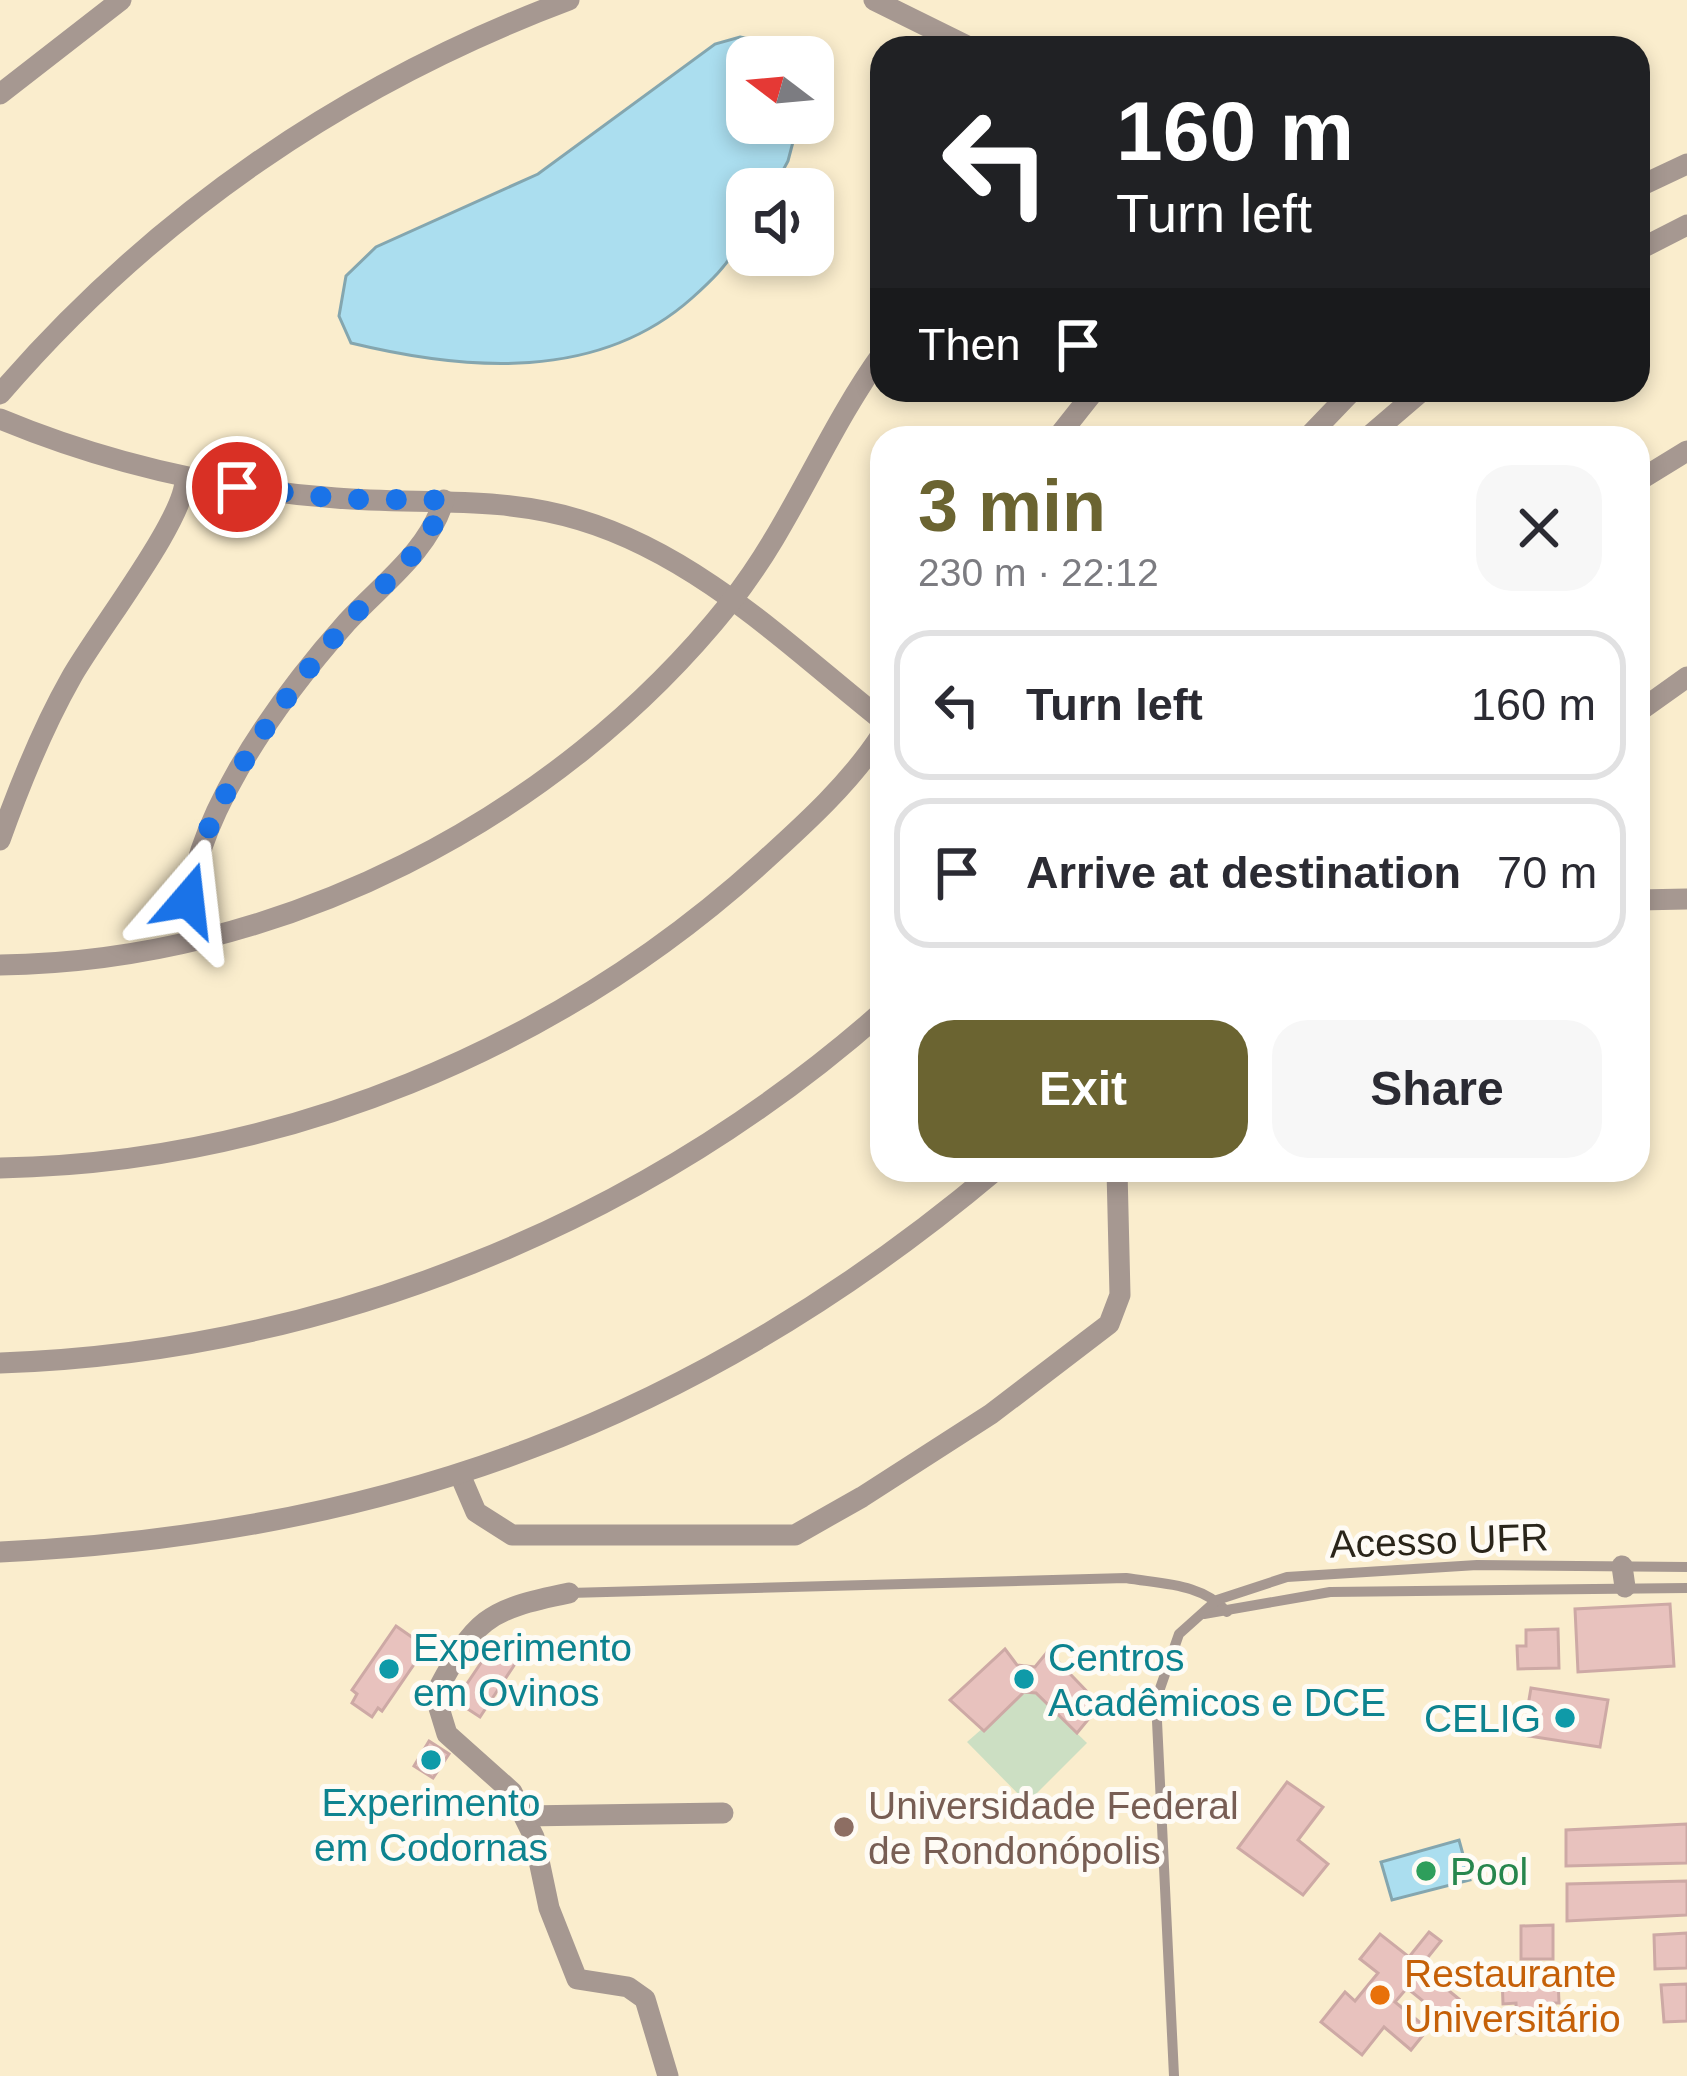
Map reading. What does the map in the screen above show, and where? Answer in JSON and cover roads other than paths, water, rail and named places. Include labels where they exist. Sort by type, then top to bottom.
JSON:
[{"type":"street","points":[[0,94],[121,0]]},
{"type":"street","points":[[0,394],[142,250],[266,154],[393,78],[568,0]]},
{"type":"street","points":[[874,0],[947,36]]},
{"type":"street","points":[[1650,181],[1687,164]]},
{"type":"street","points":[[1650,244],[1687,225]]},
{"type":"street","points":[[0,965],[108,956],[190,939],[350,889],[493,815],[622,718],[732,601],[870,374]]},
{"type":"street","points":[[1066,426],[1086,402]]},
{"type":"street","points":[[1318,426],[1342,402]]},
{"type":"street","points":[[1381,426],[1409,402]]},
{"type":"street","points":[[0,419],[83,450],[185,478],[341,499],[514,505],[599,526],[678,563],[870,710]]},
{"type":"street","points":[[1650,474],[1687,451]]},
{"type":"street","points":[[0,840],[69,681],[180,512],[185,478]]},
{"type":"street","points":[[190,939],[192,874],[242,768],[316,659],[420,549],[444,500]]},
{"type":"street","points":[[1650,703],[1687,676]]},
{"type":"street","points":[[0,1168],[141,1156],[260,1132],[377,1096],[488,1048],[595,990],[695,920],[787,840],[870,747]]},
{"type":"street","points":[[1650,900],[1687,899]]},
{"type":"street","points":[[0,1363],[204,1341],[332,1311],[458,1269],[580,1216],[695,1151],[804,1076],[870,1022]]},
{"type":"street","points":[[0,1552],[197,1534],[337,1508],[461,1477],[576,1433],[740,1352],[879,1262],[981,1182]]},
{"type":"street","points":[[461,1477],[476,1512],[512,1535],[796,1535],[928,1456],[1102,1331],[1120,1295],[1117,1182]]},
{"type":"street","points":[[569,1593],[499,1608],[463,1642],[435,1695],[447,1734],[512,1792],[577,1979],[628,1987],[645,1999],[668,2076]]},
{"type":"street","points":[[524,1816],[723,1813]]},
{"type":"lane","name":"Acesso UFR","points":[[1174,2076],[1156,1700],[1179,1634],[1217,1600],[1286,1577],[1477,1564],[1624,1576],[1687,1567]]},
{"type":"lane","points":[[1204,1614],[1290,1597],[1624,1576],[1687,1588]]},
{"type":"lane","points":[[1286,1577],[1290,1597]]},
{"type":"lane","points":[[569,1593],[1126,1578],[1195,1589],[1217,1600],[1227,1612]]},
{"type":"water","points":[[726,41],[726,144],[792,144],[784,168],[726,168],[726,262],[692,298],[655,325],[573,357],[485,363],[440,360],[351,343],[339,316],[346,276],[376,247],[538,174],[715,44]]},
{"type":"water","name":"Pool","points":[[1459,1840],[1470,1880],[1392,1900],[1381,1862]]},
{"type":"place","name":"Experimento em Ovinos","points":[[389,1669]]},
{"type":"place","name":"Centros Acadêmicos e DCE","points":[[1024,1679]]},
{"type":"place","name":"CELIG","points":[[1565,1718]]},
{"type":"place","name":"Experimento em Codornas","points":[[431,1760]]},
{"type":"place","name":"Universidade Federal de Rondonópolis","points":[[844,1827]]},
{"type":"place","name":"Pool","points":[[1426,1871]]},
{"type":"place","name":"Restaurante Universitário","points":[[1380,1995]]}]
